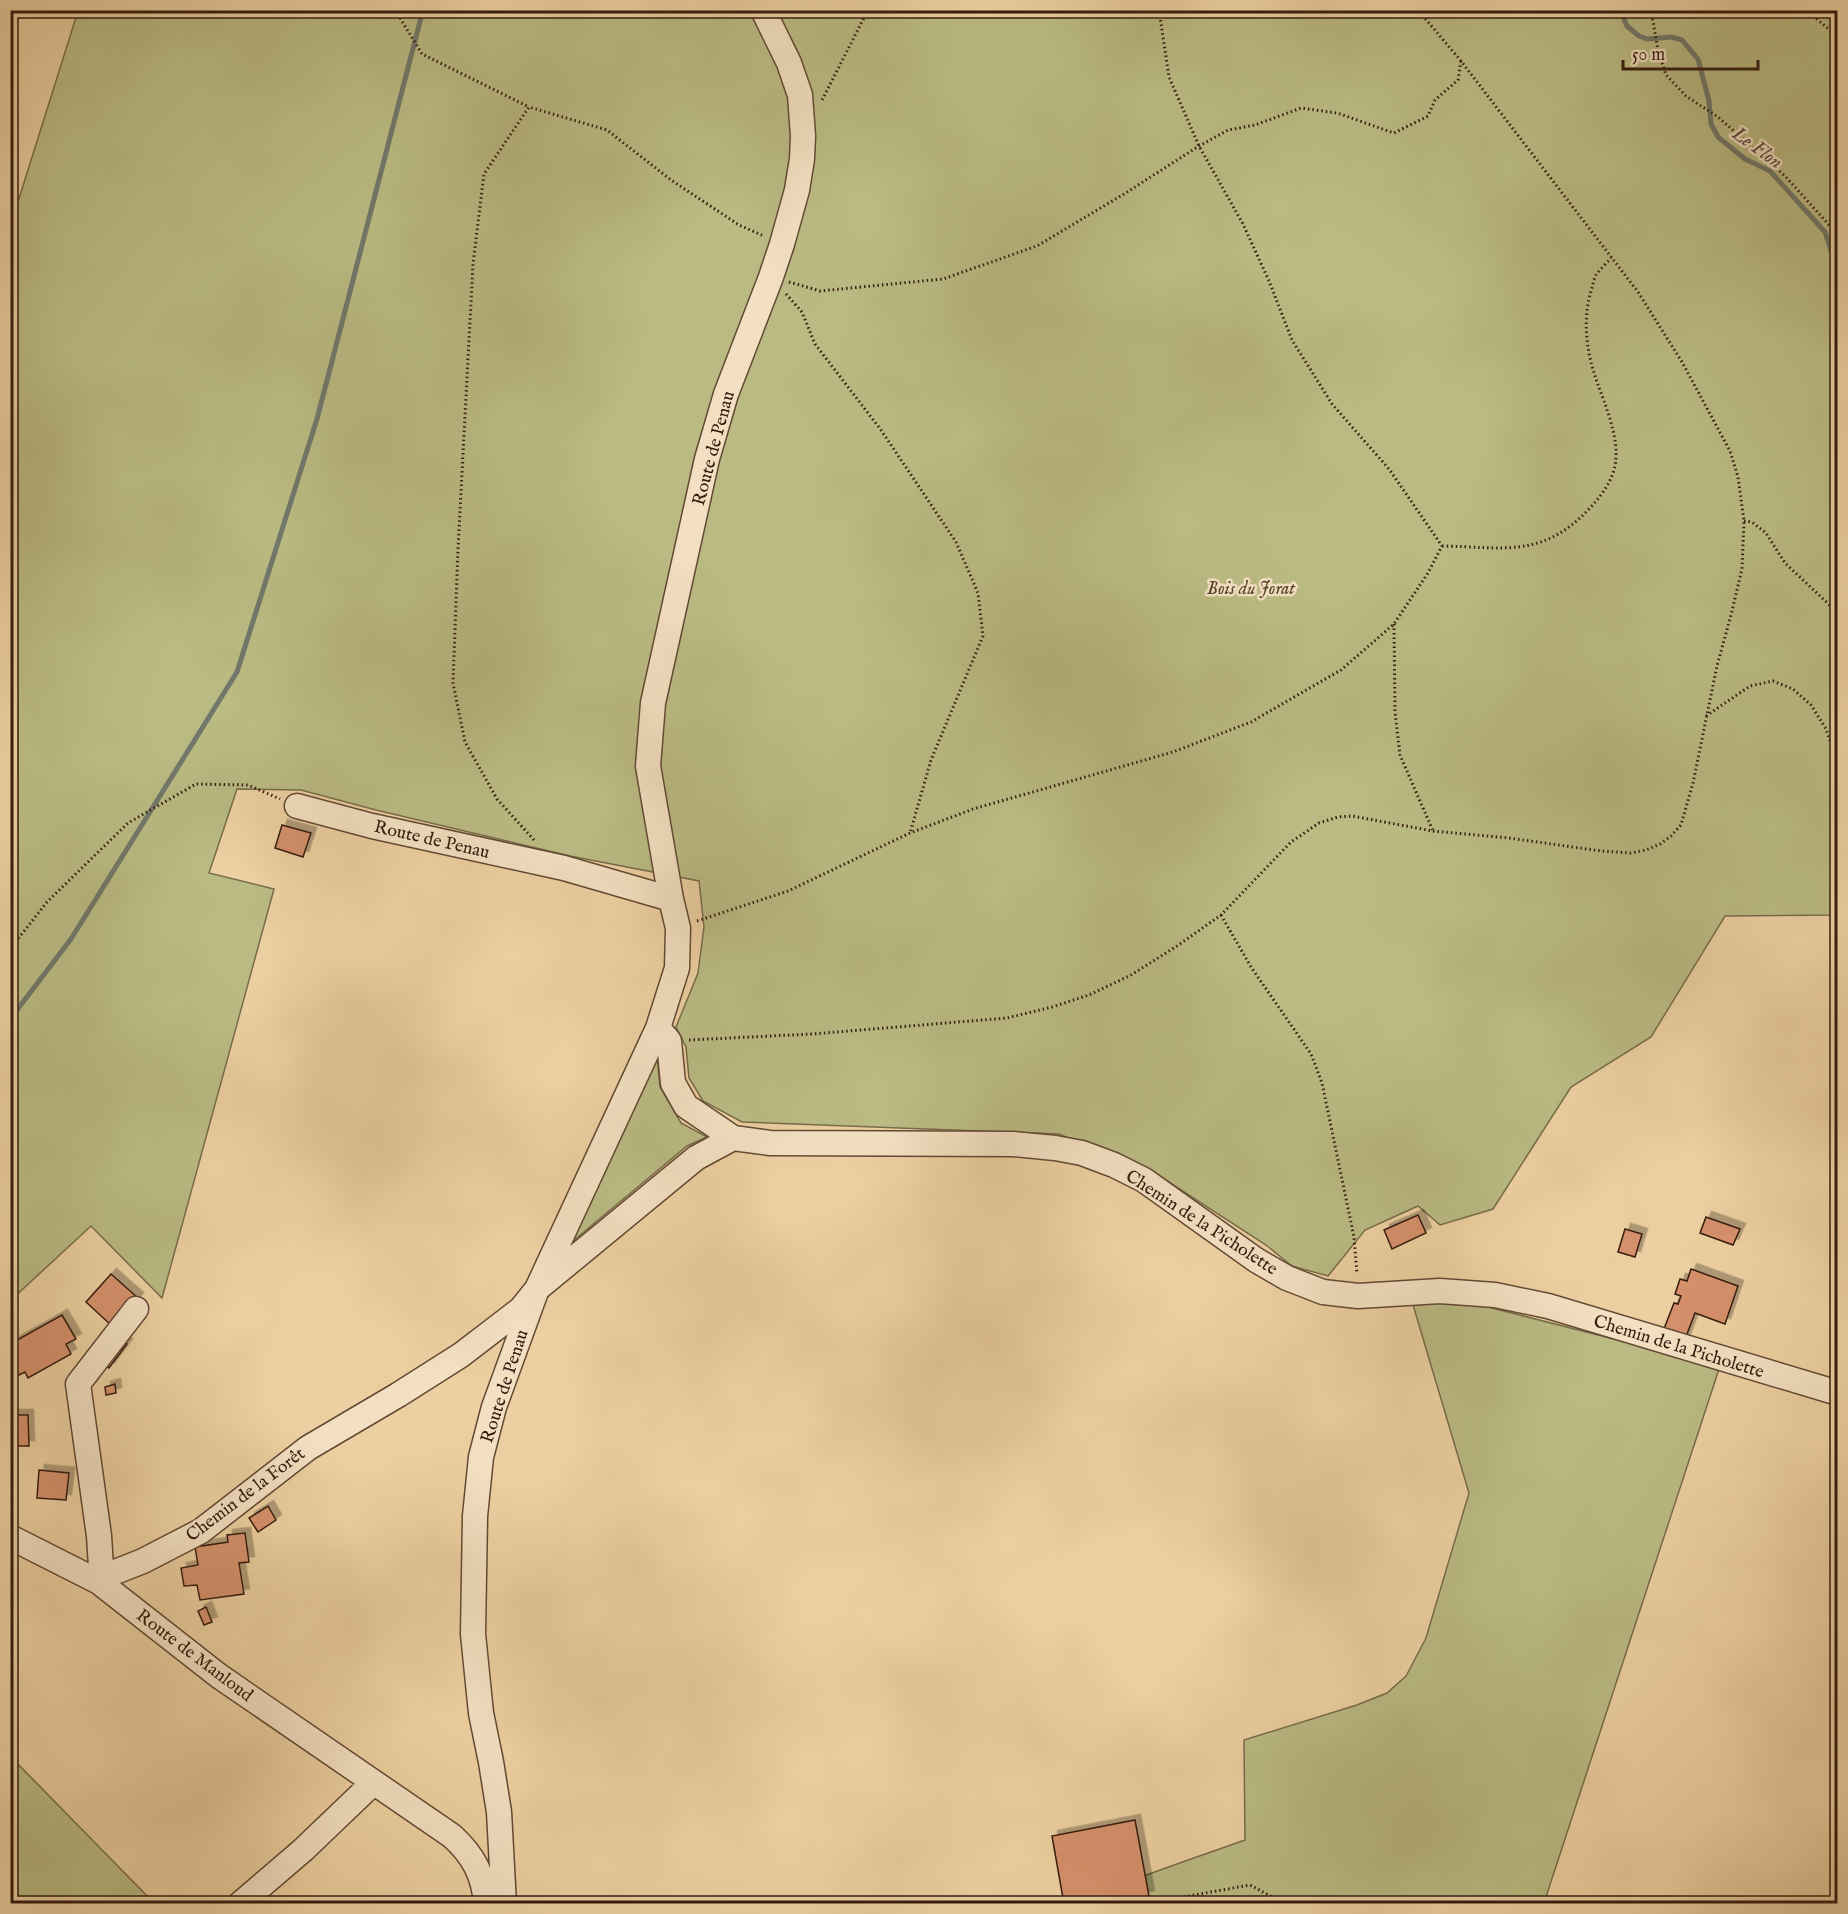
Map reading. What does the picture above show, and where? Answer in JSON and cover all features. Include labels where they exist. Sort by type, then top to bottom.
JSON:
[{"type":"street","name":"Route de Penau","points":[[504,1904],[499,1812],[481,1713],[473,1634],[475,1516],[481,1457],[494,1407],[537,1289],[664,1035],[677,968],[678,928],[648,766],[653,703],[707,459],[726,394],[782,244],[797,190],[802,159],[800,95],[789,63],[763,10]]},
{"type":"street","name":"Route de Penau","points":[[297,806],[372,826],[564,868],[671,898]]},
{"type":"street","points":[[537,1289],[696,1158],[733,1138],[692,1111],[681,1099],[673,1083],[664,1035]]},
{"type":"street","name":"Chemin de la Picholette","points":[[733,1138],[782,1143],[1013,1144],[1082,1153],[1144,1179],[1256,1260],[1287,1278],[1323,1292],[1358,1296],[1440,1291],[1495,1295],[1548,1306],[1838,1393]]},
{"type":"street","name":"Chemin de la Forêt","points":[[99,1582],[110,1574],[176,1546],[201,1531],[308,1448],[461,1355],[521,1310],[537,1289]]},
{"type":"street","points":[[99,1582],[101,1567],[99,1536],[78,1384],[136,1309]]},
{"type":"street","name":"Route de Manloud","points":[[10,1537],[99,1582],[219,1676],[373,1784],[452,1836],[478,1869],[485,1888],[486,1904]]},
{"type":"street","points":[[240,1904],[303,1850],[373,1784]]},
{"type":"path","points":[[388,10],[400,18],[422,54],[530,107],[608,130],[671,180],[739,225],[782,244]]},
{"type":"path","points":[[820,105],[868,10]]},
{"type":"path","points":[[1159,10],[1169,77],[1199,146],[1243,225],[1269,281],[1292,340],[1332,404],[1389,469],[1442,546]]},
{"type":"path","points":[[664,1035],[812,1034],[1007,1018],[1052,1007],[1089,995],[1131,975],[1178,946],[1221,915],[1291,842],[1319,823],[1338,817],[1352,816],[1433,831],[1631,853],[1646,850],[1665,840],[1681,825],[1694,783],[1717,666],[1742,569],[1744,521],[1738,477],[1730,451],[1682,362],[1638,292],[1461,61],[1418,10]]},
{"type":"path","points":[[1651,10],[1658,50],[1666,75],[1686,96],[1719,117],[1785,176],[1830,226],[1838,240]]},
{"type":"path","points":[[1806,10],[1831,31],[1838,30]]},
{"type":"path","points":[[771,277],[820,291],[943,279],[1037,246],[1228,130],[1255,125],[1301,108],[1336,113],[1395,133],[1428,116],[1435,100],[1458,80],[1461,61]]},
{"type":"path","points":[[530,107],[484,174],[473,264],[453,683],[465,742],[497,799],[539,845]]},
{"type":"path","points":[[1442,546],[1527,547],[1552,538],[1578,521],[1600,498],[1613,476],[1616,456],[1610,419],[1595,378],[1586,334],[1588,299],[1596,275],[1611,258]]},
{"type":"path","points":[[771,277],[802,312],[815,344],[881,430],[956,542],[978,593],[982,636],[932,760],[910,833]]},
{"type":"path","points":[[1744,521],[1752,522],[1766,533],[1785,564],[1838,613]]},
{"type":"path","points":[[678,928],[788,891],[910,833],[973,809],[1173,752],[1251,722],[1341,670],[1394,624],[1428,573],[1442,546]]},
{"type":"path","points":[[1394,624],[1395,712],[1400,754],[1433,831]]},
{"type":"path","points":[[1706,716],[1750,686],[1773,681],[1793,689],[1811,705],[1826,729],[1838,765]]},
{"type":"path","points":[[10,949],[47,902],[128,824],[196,784],[248,785],[297,806]]},
{"type":"path","points":[[1221,915],[1251,968],[1311,1054],[1322,1083],[1354,1237],[1358,1296]]},
{"type":"path","points":[[1144,1904],[1250,1885],[1285,1904]]},
{"type":"green space","name":"Bois du Jorat","points":[[78,11],[1837,11],[1837,915],[1725,916],[1651,1037],[1571,1087],[1493,1209],[1440,1225],[1418,1206],[1365,1230],[1328,1276],[1292,1266],[1266,1245],[1155,1173],[1059,1134],[742,1122],[703,1101],[689,1078],[686,1047],[676,1027],[698,973],[704,927],[699,881],[570,856],[301,790],[237,789],[209,873],[274,889],[162,1298],[91,1226],[11,1300],[11,235],[16,208]]},
{"type":"green space","points":[[657,1056],[660,1087],[681,1123],[707,1137],[687,1146],[567,1246]]},
{"type":"green space","points":[[1437,1294],[1720,1366],[1544,1903],[1078,1904],[1140,1878],[1245,1840],[1244,1740],[1357,1705],[1387,1693],[1406,1676],[1426,1638],[1469,1493],[1411,1298]]},
{"type":"green space","points":[[11,1757],[154,1903],[11,1903]]},
{"type":"building","points":[[282,825],[311,833],[303,857],[275,848]]},
{"type":"building","points":[[1418,1215],[1426,1233],[1392,1249],[1384,1230]]},
{"type":"building","points":[[1706,1217],[1740,1229],[1733,1245],[1700,1233]]},
{"type":"building","points":[[1625,1229],[1642,1234],[1635,1257],[1618,1252]]},
{"type":"building","points":[[1691,1269],[1738,1286],[1725,1324],[1695,1313],[1684,1342],[1662,1334],[1674,1303],[1678,1304],[1681,1296],[1675,1294],[1680,1279],[1687,1281]]},
{"type":"building","points":[[111,1274],[138,1298],[112,1326],[86,1302]]},
{"type":"building","points":[[62,1315],[76,1339],[66,1344],[71,1354],[28,1378],[25,1372],[15,1377],[10,1370],[10,1344]]},
{"type":"building","points":[[120,1339],[127,1344],[109,1368],[101,1363]]},
{"type":"building","points":[[115,1384],[116,1393],[106,1395],[105,1387]]},
{"type":"building","points":[[10,1415],[28,1415],[29,1446],[10,1446]]},
{"type":"building","points":[[39,1470],[69,1473],[66,1500],[37,1498]]},
{"type":"building","points":[[268,1506],[276,1520],[258,1532],[249,1518]]},
{"type":"building","points":[[245,1533],[249,1562],[239,1563],[244,1594],[200,1600],[197,1585],[184,1586],[181,1568],[198,1565],[195,1547],[228,1542],[227,1535]]},
{"type":"building","points":[[206,1607],[212,1622],[204,1625],[198,1611]]},
{"type":"building","points":[[1135,1820],[1149,1896],[1110,1904],[1064,1904],[1052,1836]]},
{"type":"waterway","points":[[10,1019],[71,939],[237,672],[317,419],[423,10]]},
{"type":"waterway","name":"Le Flon","points":[[1620,10],[1627,26],[1639,36],[1647,39],[1671,37],[1682,40],[1698,59],[1709,101],[1711,124],[1718,137],[1745,159],[1770,171],[1825,232],[1838,272]]}]
